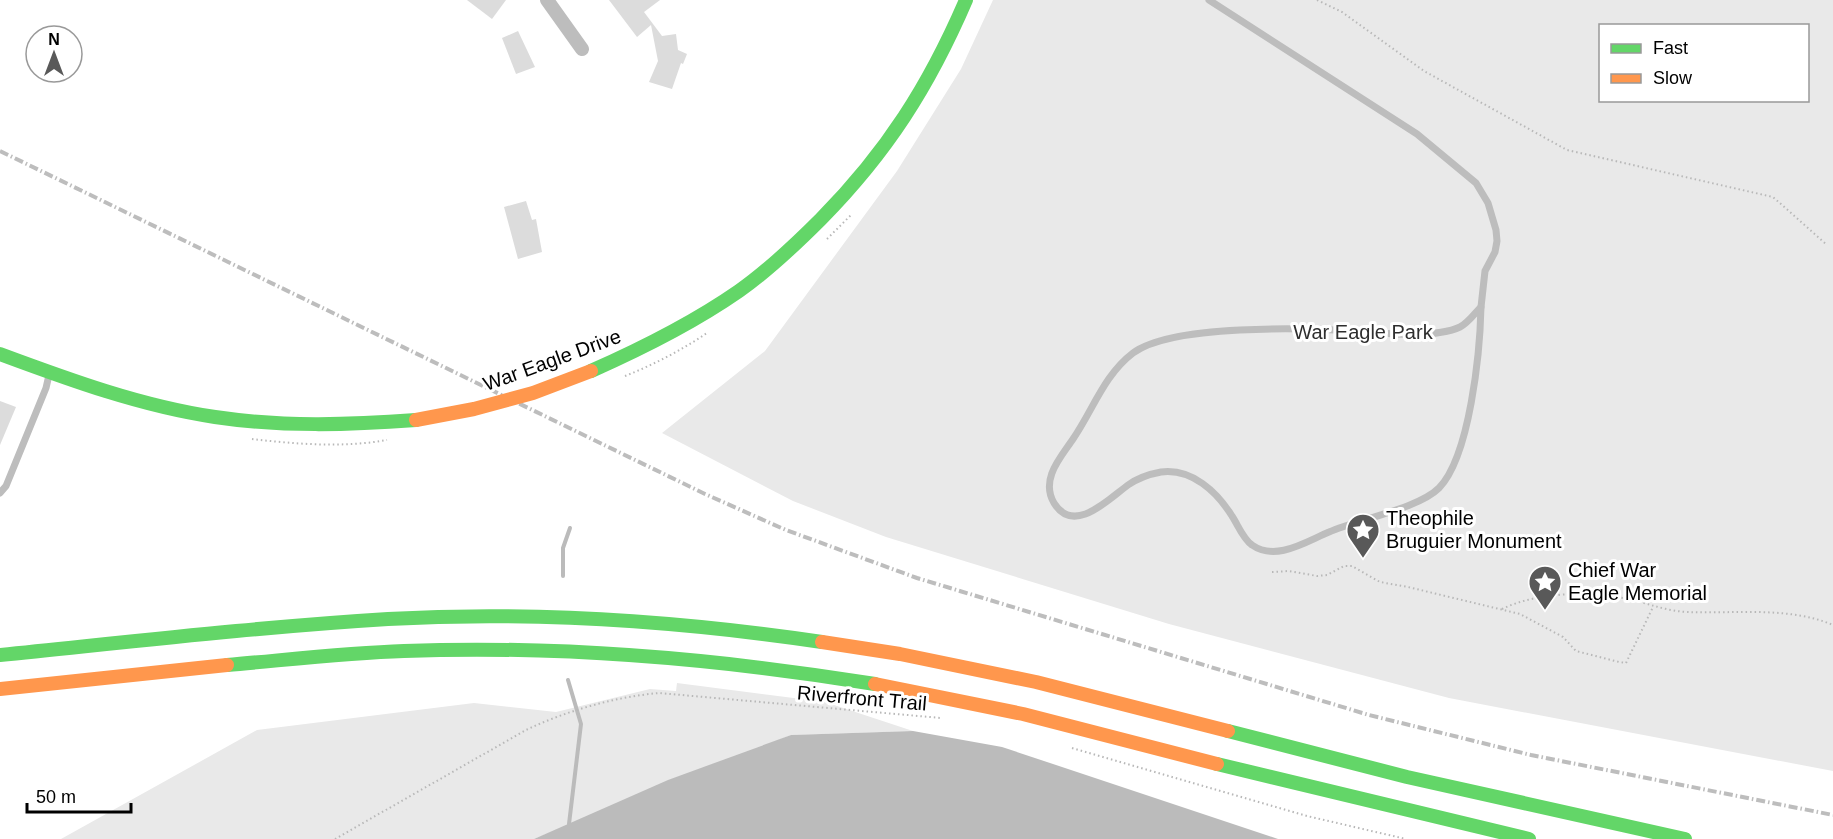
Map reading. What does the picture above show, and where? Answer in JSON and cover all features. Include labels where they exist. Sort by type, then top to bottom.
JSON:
[{"type":"main road","name":"War Eagle Drive","points":[[0,354],[50,373],[172,409],[246,421],[324,425],[416,420],[474,409],[533,393],[630,354],[684,326],[758,277],[805,235],[856,183],[910,111],[948,44],[965,1]]},
{"type":"main road","points":[[0,655],[243,630],[368,621],[516,617],[693,627],[786,637],[900,654],[1036,682],[1396,774],[1685,839]]},
{"type":"main road","points":[[0,642],[26,641],[96,646]]},
{"type":"main road","points":[[0,689],[210,666],[404,651],[528,651],[658,657],[731,664],[892,687],[1023,714],[1188,757],[1529,839]]},
{"type":"main road","points":[[0,695],[42,684]]},
{"type":"street","points":[[547,0],[582,49]]},
{"type":"lane","points":[[1209,0],[1417,134],[1476,183],[1488,203],[1497,241],[1495,252],[1485,271],[1480,344],[1469,413],[1456,461],[1438,489],[1415,502],[1330,531],[1283,551],[1268,551],[1252,545],[1218,496],[1201,482],[1181,473],[1162,472],[1143,477],[1130,483],[1094,511],[1080,516],[1065,513],[1054,502],[1050,483],[1055,463],[1074,438],[1113,371],[1136,351],[1156,342],[1180,337],[1251,329],[1338,330],[1390,334],[1441,332],[1461,327],[1481,307]]},
{"type":"lane","points":[[0,493],[6,486],[50,373]]},
{"type":"path","points":[[1317,0],[1341,12],[1424,71],[1567,150],[1773,197],[1827,245]]},
{"type":"path","points":[[1272,572],[1289,571],[1317,576],[1327,575],[1344,566],[1352,566],[1380,582],[1520,614],[1551,629],[1563,637],[1576,651],[1626,663],[1653,607]]},
{"type":"path","points":[[1503,609],[1555,595],[1609,596],[1653,607],[1686,612],[1791,615],[1822,620],[1833,625]]},
{"type":"path","name":"Riverfront Trail","points":[[335,839],[475,760],[507,739],[548,719],[640,695],[659,693],[943,719]]},
{"type":"path","points":[[1062,746],[1307,816],[1406,839]]},
{"type":"green space","name":"War Eagle Park","points":[[993,0],[1833,0],[1833,771],[1449,698],[1169,624],[886,537],[793,501],[662,433],[765,351],[897,171],[961,69]]},
{"type":"green space","points":[[677,683],[825,702],[913,731],[791,735],[534,839],[61,839],[257,730],[474,703],[556,712],[650,689],[676,691]]},
{"type":"shaded area","points":[[913,731],[1002,747],[1278,839],[534,839],[668,780],[791,735]]},
{"type":"building","points":[[467,0],[506,0],[492,19]]},
{"type":"building","points":[[609,0],[660,0],[644,12],[662,36],[676,34],[678,50],[687,54],[683,64],[681,63],[672,89],[649,82],[658,61],[651,25],[637,37]]},
{"type":"building","points":[[518,31],[535,67],[516,74],[502,38]]},
{"type":"building","points":[[526,201],[532,220],[536,219],[542,252],[518,259],[504,207]]},
{"type":"building","points":[[0,401],[16,407],[0,445]]},
{"type":"waterway","points":[[563,576],[563,548],[570,528]]},
{"type":"waterway","points":[[568,680],[581,724],[569,824]]},
{"type":"railway","points":[[0,151],[705,494],[786,530],[917,578],[1369,715],[1531,755],[1833,815]]},
{"type":"traffic: fast","points":[[591,371],[667,334],[722,303],[761,275],[811,229],[866,169],[904,117],[937,61],[966,0]]},
{"type":"traffic: fast","points":[[0,354],[133,399],[215,417],[316,424],[416,420]]},
{"type":"traffic: fast","points":[[0,655],[291,626],[388,619],[496,616],[660,623],[822,642]]},
{"type":"traffic: fast","points":[[227,665],[382,652],[522,650],[699,661],[875,684]]},
{"type":"traffic: fast","points":[[1228,731],[1407,777],[1685,839]]},
{"type":"traffic: fast","points":[[1217,764],[1529,839]]},
{"type":"traffic: slow","points":[[416,420],[474,409],[533,393],[591,371]]},
{"type":"traffic: slow","points":[[822,642],[900,654],[1036,682],[1228,731]]},
{"type":"traffic: slow","points":[[0,689],[227,665]]},
{"type":"traffic: slow","points":[[875,684],[1023,714],[1217,764]]},
{"type":"place","name":"Theophile Bruguier Monument","points":[[1363,559]]},
{"type":"place","name":"Chief War Eagle Memorial","points":[[1545,611]]}]
